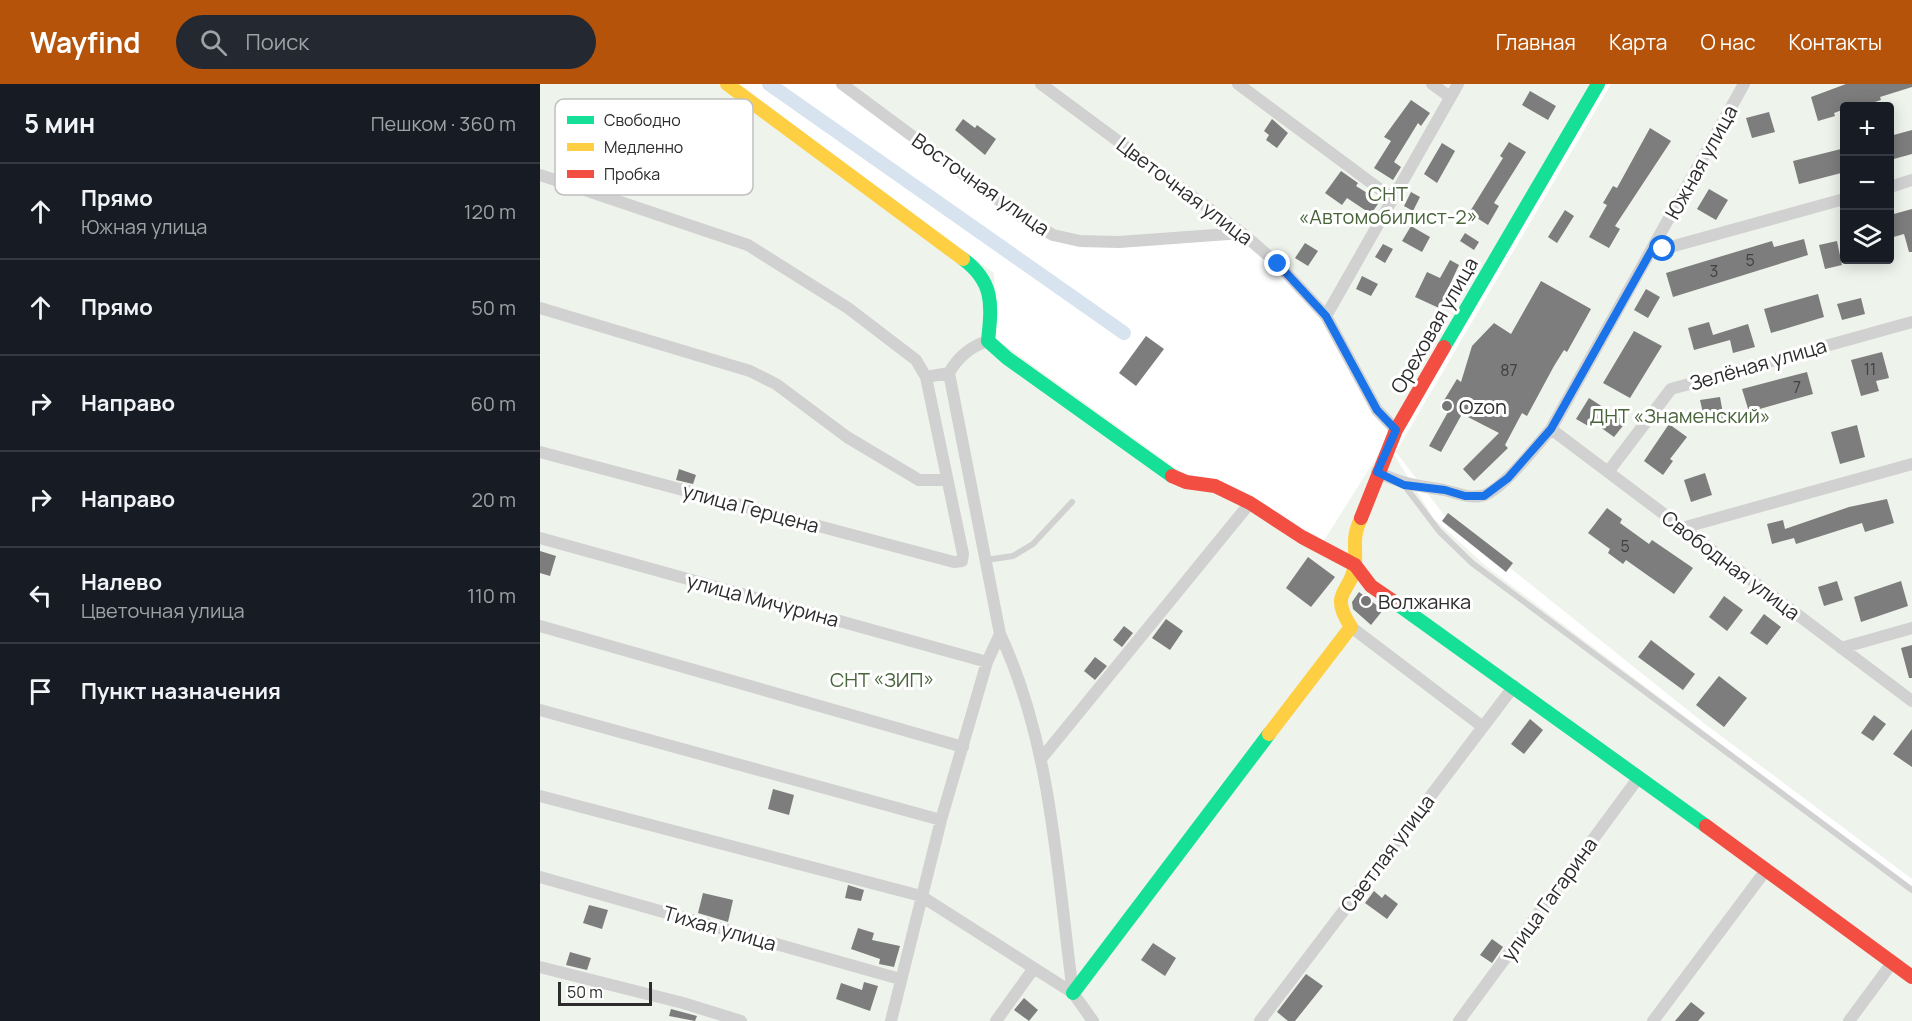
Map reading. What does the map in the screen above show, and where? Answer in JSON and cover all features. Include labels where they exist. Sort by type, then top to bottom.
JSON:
[{"type":"street","points":[[727,84],[747,99]]},
{"type":"street","name":"Восточная улица","points":[[842,84],[1020,216],[1053,235],[1080,241],[1119,242],[1242,233]]},
{"type":"street","name":"Цветочная улица","points":[[1041,84],[1242,233],[1278,264],[1326,316],[1377,410],[1396,430]]},
{"type":"street","points":[[1238,84],[1393,199]]},
{"type":"street","points":[[1432,84],[1450,97]]},
{"type":"street","points":[[1326,316],[1458,84]]},
{"type":"street","name":"Ореховая улица","points":[[1355,566],[1353,537],[1377,472],[1396,430],[1598,84]]},
{"type":"street","name":"Южная улица","points":[[1404,485],[1445,490],[1465,496],[1484,496],[1508,478],[1551,429],[1744,84]]},
{"type":"street","points":[[753,103],[980,272],[988,285],[991,301],[988,341]]},
{"type":"street","points":[[540,175],[555,180]]},
{"type":"street","points":[[1894,186],[1912,180]]},
{"type":"street","points":[[540,308],[750,371],[776,384],[847,437],[919,480],[946,480],[926,377],[916,360],[848,308],[748,244],[600,195]]},
{"type":"street","points":[[1654,246],[1663,249],[1840,200]]},
{"type":"street","name":"Зелёная улица","points":[[1608,472],[1671,388],[1912,322]]},
{"type":"street","points":[[988,341],[976,345],[956,361],[949,373],[1000,634],[1016,669],[1041,759],[1073,993]]},
{"type":"street","points":[[988,341],[1007,358],[1168,474],[1186,482],[1215,486],[1250,503],[1302,537],[1355,566],[1371,586],[1514,686],[1912,977]]},
{"type":"street","points":[[926,377],[949,373]]},
{"type":"street","name":"Свободная улица","points":[[1551,429],[1912,701]]},
{"type":"street","name":"улица Герцена","points":[[540,452],[954,562],[962,561],[963,554],[946,480]]},
{"type":"street","points":[[1682,528],[1912,464]]},
{"type":"street","points":[[1377,472],[1404,485]]},
{"type":"street","points":[[1041,759],[1250,503]]},
{"type":"street","name":"улица Мичурина","points":[[540,538],[987,662]]},
{"type":"street","points":[[1355,566],[1340,598],[1342,613],[1351,627],[1483,727]]},
{"type":"street","points":[[540,626],[963,747]]},
{"type":"street","points":[[1073,993],[1351,627]]},
{"type":"street","points":[[1841,648],[1912,628]]},
{"type":"street","points":[[891,1021],[941,820],[987,662],[1000,634]]},
{"type":"street","name":"Светлая улица","points":[[1260,1021],[1514,686]]},
{"type":"street","points":[[540,710],[941,820]]},
{"type":"street","name":"улица Гагарина","points":[[1459,1021],[1639,777]]},
{"type":"street","points":[[540,796],[921,896],[1073,993],[1093,1021]]},
{"type":"street","points":[[1653,1021],[1766,870]]},
{"type":"street","name":"Тихая улица","points":[[540,877],[900,979]]},
{"type":"street","points":[[1849,1021],[1892,963]]},
{"type":"street","points":[[540,967],[683,1003],[741,1021]]},
{"type":"street","points":[[996,1021],[1034,968]]},
{"type":"lane","points":[[1404,485],[1439,531],[1472,562],[1912,890]]},
{"type":"lane","points":[[985,560],[1013,556],[1033,543],[1072,502]]},
{"type":"green space","name":"СНТ «ЗИП»","points":[[540,84],[738,84],[994,273],[996,339],[1185,475],[1323,542],[1383,447],[1396,458],[1434,519],[1487,567],[1912,888],[1912,1021],[540,1021]]},
{"type":"green space","name":"СНТ «Автомобилист-2»","points":[[842,84],[1598,84],[1396,430],[1326,316],[1242,233],[1119,242],[1053,235]]},
{"type":"green space","name":"ДНТ «Знаменский»","points":[[1611,84],[1912,84],[1912,879],[1705,724],[1444,515],[1396,452]]},
{"type":"building","points":[[1846,84],[1912,84],[1912,87],[1880,97],[1881,100],[1875,102],[1840,102],[1840,111],[1834,113],[1835,116],[1818,121],[1811,97]]},
{"type":"building","points":[[1530,91],[1556,106],[1548,120],[1522,105]]},
{"type":"building","points":[[1411,100],[1430,113],[1421,126],[1418,123],[1394,162],[1401,167],[1393,180],[1374,168],[1391,141],[1384,137]]},
{"type":"building","points":[[1769,112],[1775,132],[1752,138],[1746,118]]},
{"type":"building","points":[[963,119],[975,128],[977,125],[996,139],[985,155],[955,130]]},
{"type":"building","points":[[1272,119],[1288,133],[1277,148],[1266,140],[1269,135],[1264,131]]},
{"type":"building","points":[[1650,128],[1671,141],[1615,226],[1620,229],[1609,248],[1589,237],[1607,205],[1603,203],[1613,186],[1617,188]]},
{"type":"building","points":[[1912,130],[1912,154],[1894,159],[1894,135]]},
{"type":"building","points":[[1509,142],[1526,152],[1494,203],[1499,206],[1488,225],[1469,213],[1503,158],[1500,156]]},
{"type":"building","points":[[1442,143],[1455,151],[1437,183],[1424,174]]},
{"type":"building","points":[[1840,149],[1840,173],[1799,184],[1793,161]]},
{"type":"building","points":[[1341,171],[1358,183],[1356,186],[1380,201],[1371,214],[1347,198],[1342,205],[1325,193]]},
{"type":"building","points":[[1709,189],[1728,200],[1716,220],[1697,209]]},
{"type":"building","points":[[1411,192],[1420,197],[1413,211],[1404,206]]},
{"type":"building","points":[[1912,209],[1912,252],[1909,252],[1904,234],[1894,237],[1894,214]]},
{"type":"building","points":[[1565,210],[1574,216],[1557,243],[1548,237]]},
{"type":"building","points":[[1411,226],[1430,237],[1422,252],[1402,241]]},
{"type":"building","points":[[1465,233],[1479,242],[1474,250],[1460,241]]},
{"type":"building","points":[[1804,239],[1808,255],[1673,297],[1666,273],[1772,241],[1774,247]]},
{"type":"building","points":[[1837,241],[1842,265],[1825,269],[1819,245]]},
{"type":"building","points":[[1305,243],[1318,251],[1308,266],[1295,258]]},
{"type":"building","points":[[1383,244],[1393,249],[1385,263],[1375,257]]},
{"type":"building","points":[[1450,260],[1459,265],[1439,308],[1415,297],[1427,272],[1440,278]]},
{"type":"building","points":[[1362,276],[1378,284],[1371,296],[1356,289]]},
{"type":"building","points":[[1541,281],[1591,309],[1567,352],[1564,350],[1554,366],[1527,416],[1522,413],[1505,445],[1508,448],[1474,481],[1463,469],[1499,433],[1462,414],[1441,452],[1429,446],[1448,412],[1440,407],[1457,379],[1461,382],[1472,346],[1494,323],[1511,334]]},
{"type":"building","points":[[1646,289],[1660,297],[1648,318],[1634,310]]},
{"type":"building","points":[[1818,294],[1824,317],[1771,333],[1764,309]]},
{"type":"building","points":[[1861,298],[1865,314],[1842,320],[1837,304]]},
{"type":"building","points":[[1709,322],[1713,335],[1748,324],[1755,347],[1733,353],[1730,340],[1694,350],[1688,328]]},
{"type":"building","points":[[1634,331],[1662,346],[1630,398],[1603,383]]},
{"type":"building","points":[[1146,336],[1164,349],[1136,386],[1119,373]]},
{"type":"building","points":[[1882,352],[1889,378],[1876,381],[1879,391],[1861,396],[1851,360]]},
{"type":"building","points":[[1807,372],[1813,394],[1749,412],[1742,389]]},
{"type":"building","points":[[1720,397],[1724,419],[1705,422],[1700,400]]},
{"type":"building","points":[[1589,398],[1626,422],[1614,437],[1593,422],[1590,427],[1576,419]]},
{"type":"building","points":[[1669,424],[1687,437],[1670,459],[1673,461],[1663,475],[1644,461]]},
{"type":"building","points":[[1857,425],[1865,457],[1840,464],[1831,432]]},
{"type":"building","points":[[679,469],[696,475],[693,484],[676,480]]},
{"type":"building","points":[[1705,473],[1712,495],[1691,502],[1684,480]]},
{"type":"building","points":[[1887,499],[1894,523],[1865,532],[1862,523],[1796,544],[1794,538],[1772,544],[1767,524],[1783,520],[1785,529],[1849,507]]},
{"type":"building","points":[[1607,508],[1622,519],[1620,523],[1649,544],[1652,540],[1693,568],[1674,594],[1626,560],[1623,564],[1608,553],[1610,549],[1588,533]]},
{"type":"building","points":[[1448,513],[1513,563],[1506,572],[1442,521]]},
{"type":"building","points":[[540,551],[556,556],[550,576],[540,573]]},
{"type":"building","points":[[1308,557],[1335,577],[1311,607],[1286,588]]},
{"type":"building","points":[[1837,581],[1843,600],[1824,606],[1818,587]]},
{"type":"building","points":[[1901,581],[1908,606],[1861,622],[1854,597]]},
{"type":"building","points":[[1359,592],[1383,610],[1371,625],[1353,609],[1352,602]]},
{"type":"building","points":[[1724,596],[1743,610],[1727,631],[1709,617]]},
{"type":"building","points":[[1764,614],[1781,627],[1767,645],[1750,633]]},
{"type":"building","points":[[1166,619],[1183,631],[1170,650],[1152,638]]},
{"type":"building","points":[[1124,626],[1133,633],[1122,647],[1113,640]]},
{"type":"building","points":[[1651,640],[1695,674],[1683,690],[1638,657]]},
{"type":"building","points":[[1912,645],[1912,678],[1909,678],[1901,648]]},
{"type":"building","points":[[1095,657],[1107,666],[1095,680],[1084,671]]},
{"type":"building","points":[[1719,676],[1747,698],[1724,727],[1696,705]]},
{"type":"building","points":[[1874,715],[1886,724],[1873,741],[1861,733]]},
{"type":"building","points":[[1530,719],[1543,730],[1524,754],[1511,744]]},
{"type":"building","points":[[1912,729],[1912,767],[1893,754]]},
{"type":"building","points":[[773,789],[794,795],[789,815],[768,809]]},
{"type":"building","points":[[848,885],[864,890],[861,901],[845,898]]},
{"type":"building","points":[[1374,891],[1382,898],[1385,894],[1398,904],[1387,919],[1365,903]]},
{"type":"building","points":[[703,893],[733,900],[728,922],[698,913]]},
{"type":"building","points":[[589,905],[608,910],[602,929],[583,923]]},
{"type":"building","points":[[858,928],[874,933],[872,940],[900,946],[894,967],[879,964],[880,959],[851,949]]},
{"type":"building","points":[[1492,939],[1503,947],[1492,963],[1480,955]]},
{"type":"building","points":[[1153,943],[1176,958],[1165,976],[1141,960]]},
{"type":"building","points":[[570,952],[591,958],[587,970],[566,965]]},
{"type":"building","points":[[1306,974],[1323,986],[1295,1021],[1288,1021],[1277,1012]]},
{"type":"building","points":[[864,982],[878,986],[870,1011],[836,999],[841,983],[862,990]]},
{"type":"building","points":[[1024,998],[1038,1010],[1029,1021],[1014,1010]]},
{"type":"building","points":[[1691,1002],[1705,1013],[1698,1021],[1675,1021]]},
{"type":"building","points":[[671,1009],[697,1016],[695,1021],[669,1016]]},
{"type":"waterway","points":[[769,84],[1124,333]]},
{"type":"traffic: fast","points":[[1444,347],[1598,84]]},
{"type":"traffic: fast","points":[[963,259],[981,276],[986,285],[990,305],[988,341],[1007,358],[1172,476]]},
{"type":"traffic: fast","points":[[1393,601],[1706,826]]},
{"type":"traffic: fast","points":[[1073,993],[1269,734]]},
{"type":"traffic: slow","points":[[727,84],[747,99]]},
{"type":"traffic: slow","points":[[753,103],[963,259]]},
{"type":"traffic: slow","points":[[1269,734],[1351,627],[1344,615],[1341,598],[1353,573],[1355,536],[1361,518]]},
{"type":"traffic: jam","points":[[1361,518],[1396,430],[1444,347]]},
{"type":"traffic: jam","points":[[1172,476],[1186,482],[1215,486],[1250,503],[1302,537],[1355,565],[1371,586],[1393,601]]},
{"type":"traffic: jam","points":[[1706,826],[1912,977]]},
{"type":"place","name":"Ozon","points":[[1447,406]]},
{"type":"place","name":"Волжанка","points":[[1366,601]]},
{"type":"route","points":[[1278,264],[1326,316],[1377,410],[1396,430],[1377,472],[1404,485],[1445,490],[1465,496],[1484,496],[1508,478],[1551,429],[1654,246],[1663,249]]}]
